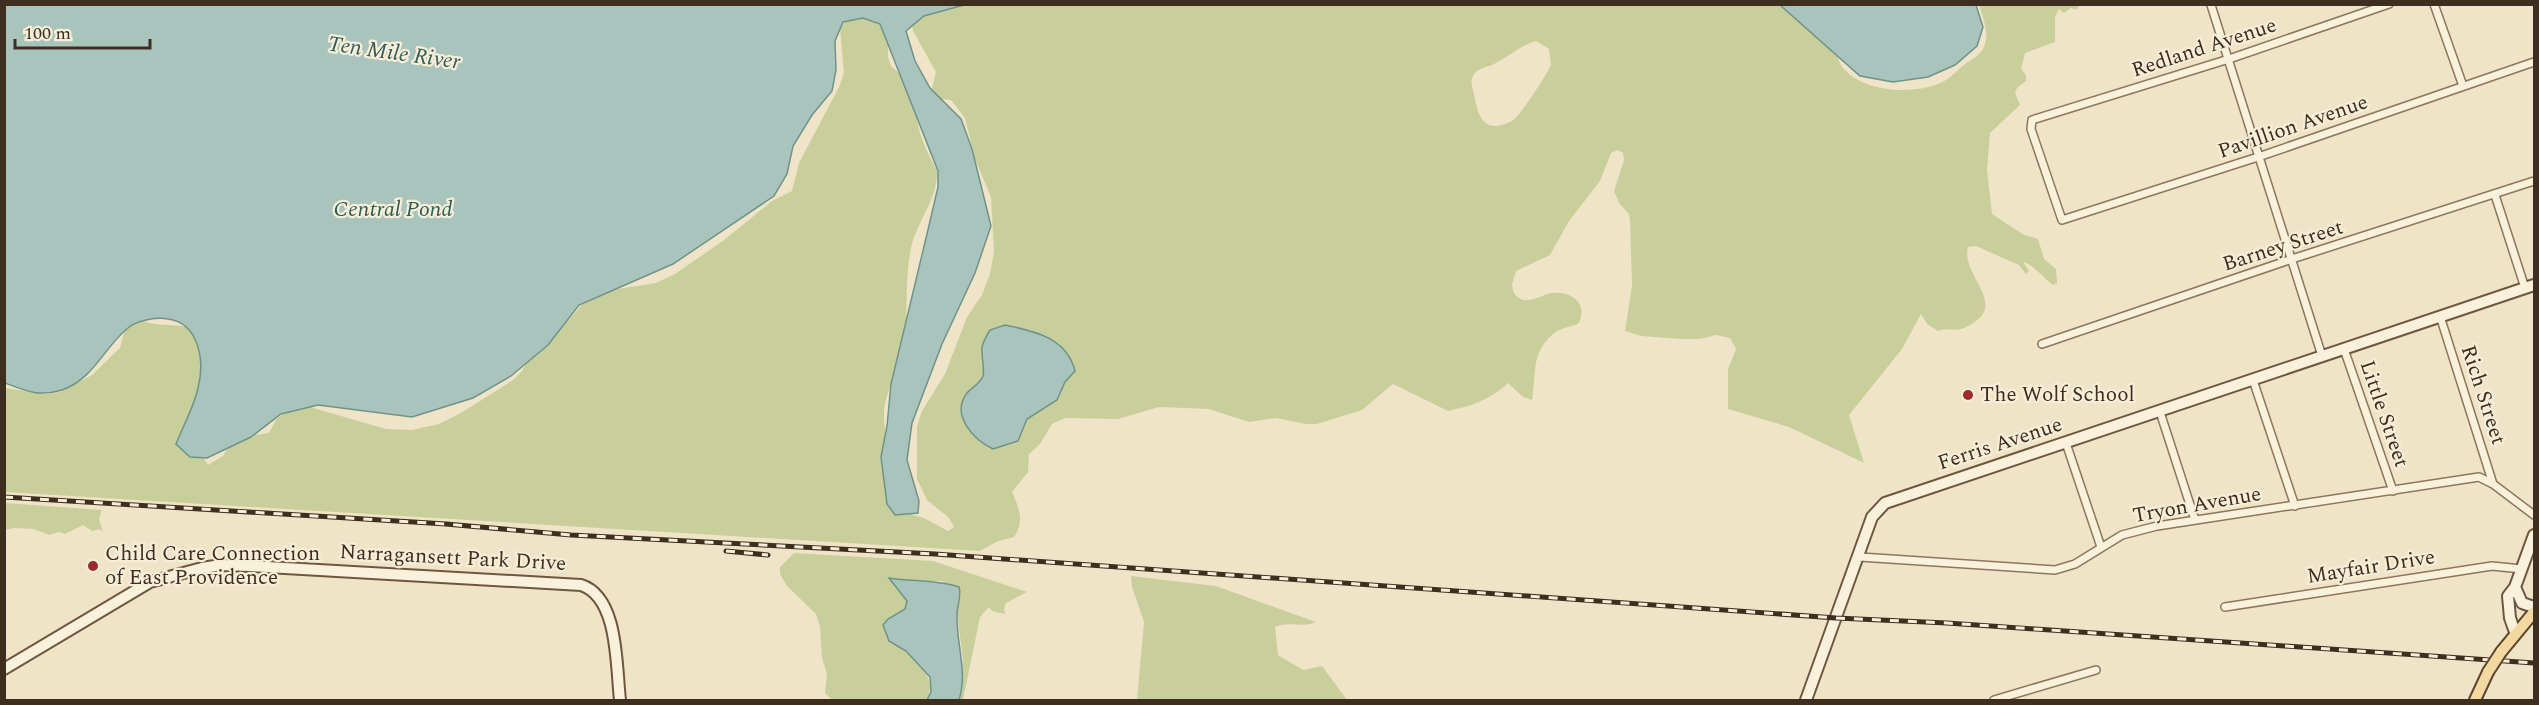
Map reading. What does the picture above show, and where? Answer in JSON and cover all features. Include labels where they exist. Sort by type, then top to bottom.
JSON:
[{"type":"main road","points":[[2475,700],[2488,672],[2501,652],[2515,632],[2535,612]]},
{"type":"street","name":"Redland Avenue","points":[[2062,220],[2031,129],[2032,120],[2229,59],[2389,4]]},
{"type":"street","points":[[2434,4],[2463,86]]},
{"type":"street","points":[[2211,5],[2322,356]]},
{"type":"street","name":"Pavillion Avenue","points":[[2062,220],[2260,156],[2535,62]]},
{"type":"street","name":"Barney Street","points":[[2042,344],[2535,182]]},
{"type":"street","points":[[2495,195],[2530,286]]},
{"type":"street","name":"Ferris Avenue","points":[[1806,700],[1860,558],[1872,517],[1885,503],[2530,286]]},
{"type":"street","name":"Rich Street","points":[[2440,316],[2493,484]]},
{"type":"street","name":"Little Street","points":[[2344,349],[2393,491]]},
{"type":"street","points":[[2253,380],[2295,506]]},
{"type":"street","points":[[2160,412],[2195,520]]},
{"type":"street","points":[[2066,443],[2101,547]]},
{"type":"street","name":"Tryon Avenue","points":[[1860,558],[2055,570],[2075,564],[2101,547],[2135,531],[2479,477],[2493,484],[2535,515]]},
{"type":"street","points":[[2515,632],[2508,607],[2508,596],[2515,587],[2535,535]]},
{"type":"street","name":"Narragansett Park Drive","points":[[4,669],[132,590],[150,582],[221,565],[254,566],[581,585],[591,588],[598,595],[610,618],[620,700]]},
{"type":"street","name":"Mayfair Drive","points":[[2225,607],[2492,566],[2522,569]]},
{"type":"street","points":[[2515,587],[2522,603],[2535,607]]},
{"type":"street","points":[[1994,700],[2096,670]]},
{"type":"green space","points":[[971,4],[1778,5],[1796,9],[1810,22],[1834,48],[1841,65],[1849,74],[1872,86],[1900,90],[1927,87],[1943,82],[1978,55],[1983,49],[1986,36],[1979,5],[2080,5],[2076,10],[2071,8],[2064,13],[2059,9],[2055,17],[2055,42],[2025,53],[2021,69],[2026,75],[2026,81],[2017,88],[2015,93],[2020,105],[1990,133],[1987,170],[1992,214],[2024,235],[2038,239],[2044,259],[2056,269],[2057,283],[2053,285],[2027,263],[2023,262],[2029,271],[2026,274],[2019,265],[1976,246],[1968,247],[1968,258],[1982,290],[1985,310],[1978,319],[1957,330],[1938,331],[1927,324],[1921,314],[1902,349],[1849,415],[1864,463],[1789,427],[1728,409],[1728,369],[1736,349],[1730,338],[1716,335],[1700,339],[1682,339],[1641,336],[1625,331],[1632,286],[1630,220],[1629,214],[1619,203],[1614,191],[1624,160],[1623,153],[1618,150],[1611,153],[1600,181],[1569,221],[1550,255],[1516,271],[1512,284],[1513,291],[1519,298],[1531,300],[1551,293],[1565,294],[1576,299],[1581,309],[1579,323],[1556,332],[1541,349],[1536,364],[1532,400],[1523,397],[1508,383],[1480,401],[1448,411],[1393,384],[1362,410],[1317,424],[1276,418],[1249,422],[1209,409],[1159,407],[1118,419],[1065,418],[1052,424],[1040,444],[1029,454],[1028,472],[1012,492],[1019,509],[1020,520],[1014,537],[998,541],[980,551],[5,492],[5,388],[46,394],[60,392],[92,375],[120,348],[125,329],[142,321],[192,328],[209,336],[199,451],[208,465],[223,456],[231,442],[269,433],[277,418],[293,408],[310,407],[386,429],[412,430],[439,424],[461,413],[513,380],[522,371],[537,343],[566,323],[587,299],[605,291],[656,283],[675,274],[724,240],[772,201],[792,191],[799,163],[844,73],[840,29],[850,19],[874,16],[888,34],[888,57],[891,66],[915,88],[920,131],[937,171],[931,201],[911,248],[903,349],[885,406],[884,425],[907,513],[924,518],[948,531],[954,527],[949,518],[927,500],[917,479],[917,426],[922,411],[945,374],[967,317],[982,295],[990,274],[994,252],[991,197],[975,159],[965,118],[951,100],[933,98],[932,88],[936,72],[913,31],[911,21],[932,11]],"holes":[[[1536,41],[1549,49],[1551,65],[1516,118],[1502,125],[1489,125],[1480,116],[1478,110],[1471,83],[1473,76],[1480,69]],[[1005,325],[1031,330],[1060,344],[1065,382],[1057,400],[1027,419],[1018,441],[966,395],[981,380],[984,373],[982,347],[990,330]]]},
{"type":"green space","points":[[5,503],[102,510],[99,519],[103,532],[100,529],[92,531],[83,525],[65,534],[59,532],[49,535],[34,529],[5,530]]},
{"type":"green space","points":[[794,553],[933,561],[1027,592],[1006,603],[1005,614],[992,611],[989,607],[980,617],[963,700],[959,700],[963,659],[957,614],[961,594],[942,581],[909,581],[889,578],[907,601],[905,609],[888,619],[889,641],[905,651],[926,673],[930,690],[927,700],[832,700],[825,693],[827,674],[822,658],[820,627],[816,614],[787,586],[780,574],[780,567]]},
{"type":"green space","points":[[1131,576],[1216,586],[1316,622],[1275,627],[1278,655],[1303,670],[1322,666],[1347,700],[1137,699],[1144,622],[1132,587]]},
{"type":"water","name":"Central Pond","points":[[4,5],[964,5],[924,16],[906,31],[915,61],[930,88],[961,119],[972,149],[991,226],[975,273],[942,344],[912,423],[907,460],[919,501],[918,513],[895,515],[887,504],[881,457],[891,384],[938,187],[938,171],[880,24],[863,18],[843,22],[835,41],[836,70],[832,91],[812,115],[793,146],[787,174],[774,196],[673,264],[579,305],[548,345],[511,376],[473,398],[412,417],[318,405],[281,414],[251,437],[207,458],[190,457],[176,444],[196,395],[201,366],[193,335],[178,322],[158,318],[132,325],[91,371],[73,385],[62,390],[39,393],[5,383]]},
{"type":"water","points":[[1780,5],[1976,5],[1983,27],[1977,46],[1955,65],[1928,77],[1893,82],[1860,76]]},
{"type":"water","points":[[1005,325],[1038,333],[1048,338],[1065,351],[1075,371],[1065,382],[1057,400],[1027,419],[1018,441],[993,449],[979,440],[966,426],[961,410],[962,401],[967,393],[983,376],[982,347],[985,338],[990,330]]},
{"type":"water","points":[[889,578],[959,587],[957,626],[962,679],[959,700],[927,700],[931,692],[930,677],[906,651],[889,641],[883,625],[888,619],[905,609],[907,601]]},
{"type":"railway","points":[[4,497],[446,524],[571,535],[935,554],[1836,618],[1947,623],[2534,663]]},
{"type":"railway","points":[[726,551],[768,555]]},
{"type":"place","name":"The Wolf School","points":[[1968,395]]},
{"type":"place","name":"Child Care Connection of East Providence","points":[[93,566]]},
{"type":"water label","name":"Ten Mile River","points":[[394,53]]}]
